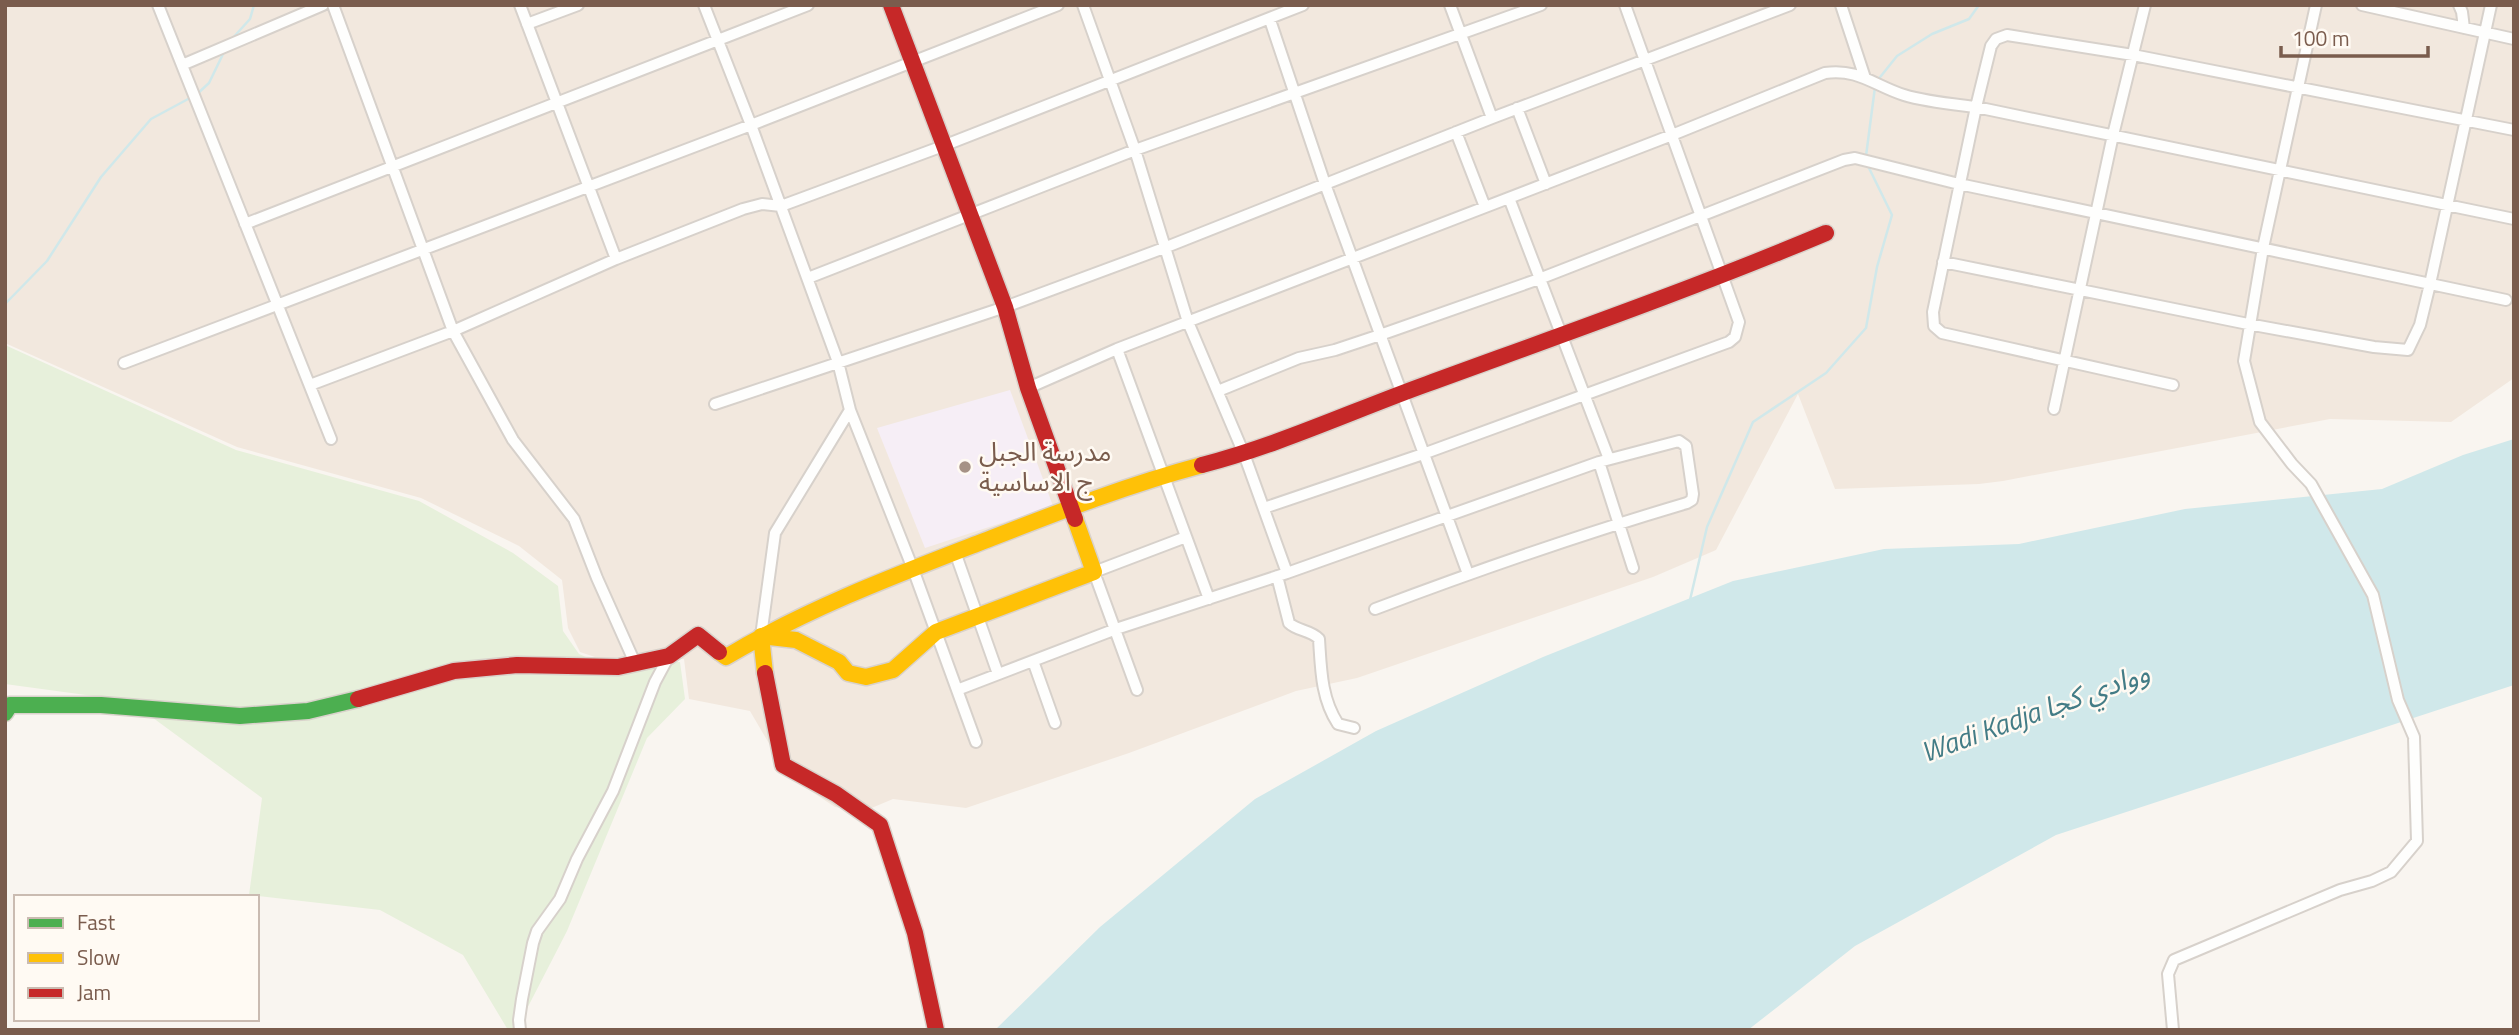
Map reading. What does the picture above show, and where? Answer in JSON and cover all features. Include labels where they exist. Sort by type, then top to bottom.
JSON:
[{"type":"street","points":[[158,5],[331,439]]},
{"type":"street","points":[[182,65],[323,5]]},
{"type":"street","points":[[333,5],[453,331],[513,440],[574,519],[635,663]]},
{"type":"street","points":[[520,5],[616,259]]},
{"type":"street","points":[[527,24],[578,5]]},
{"type":"street","points":[[704,5],[808,278],[838,362],[850,410],[913,569],[976,742]]},
{"type":"street","points":[[245,224],[808,5]]},
{"type":"street","points":[[891,5],[1005,307],[1028,388],[1137,690]]},
{"type":"street","points":[[124,363],[751,125],[1058,5]]},
{"type":"street","points":[[1083,5],[1135,150],[1188,322],[1264,508],[1282,574],[1289,623],[1318,639],[1323,687],[1330,713],[1338,724],[1354,728]]},
{"type":"street","points":[[310,385],[453,331],[616,259],[743,209],[762,204],[781,206],[943,146],[1303,5]]},
{"type":"street","points":[[1450,5],[1492,118]]},
{"type":"street","points":[[808,278],[1135,150],[1541,5]]},
{"type":"street","points":[[1264,508],[1423,454],[1729,342],[1735,337],[1739,322],[1625,5]]},
{"type":"street","points":[[715,404],[1005,307],[1790,5]]},
{"type":"street","points":[[1841,5],[1865,78]]},
{"type":"street","points":[[2054,409],[2113,135],[2145,5]]},
{"type":"street","points":[[2173,1030],[2168,974],[2175,960],[2340,890],[2372,881],[2391,872],[2417,841],[2414,737],[2398,700],[2372,595],[2311,484],[2260,422],[2244,361],[2248,324],[2263,248],[2316,5]]},
{"type":"street","points":[[2362,5],[2514,39]]},
{"type":"street","points":[[2459,5],[2464,28]]},
{"type":"street","points":[[1943,262],[2248,324],[2374,347],[2408,349],[2420,325],[2430,285],[2491,5]]},
{"type":"street","points":[[1270,20],[1400,394],[1468,574]]},
{"type":"street","points":[[2173,385],[1942,333],[1934,326],[1933,312],[1959,184],[1991,46],[1996,39],[2007,35],[2133,55],[2514,130]]},
{"type":"street","points":[[1028,388],[1117,349],[1672,135],[1825,73],[1840,71],[1921,100],[1976,107],[2514,219]]},
{"type":"street","points":[[1517,108],[1546,184]]},
{"type":"street","points":[[1456,132],[1485,207]]},
{"type":"street","points":[[1218,391],[1299,358],[1335,350],[1539,279],[1701,214],[1855,158],[1959,184],[2506,300]]},
{"type":"street","points":[[1509,198],[1584,395],[1633,568]]},
{"type":"street","points":[[5,713],[10,705],[101,705],[240,716],[308,711],[382,693],[454,671],[517,664],[618,667],[669,656],[698,635],[726,657],[761,636],[854,591],[955,552],[1164,474],[1244,454],[1723,276],[1826,233]]},
{"type":"street","points":[[1117,349],[1209,599]]},
{"type":"street","points":[[850,410],[775,533],[761,636],[766,688],[783,765],[836,794],[880,825],[915,933],[936,1030]]},
{"type":"street","points":[[957,690],[1115,629],[1282,574],[1604,461],[1679,441],[1686,446],[1692,499],[1468,574],[1376,609]]},
{"type":"street","points":[[761,636],[796,640],[839,662],[848,673],[866,677],[893,670],[936,632],[1186,537]]},
{"type":"street","points":[[955,552],[998,674]]},
{"type":"street","points":[[520,1030],[522,999],[537,931],[560,899],[577,859],[613,791],[655,682],[669,656]]},
{"type":"street","points":[[1033,661],[1055,723]]},
{"type":"shaded area","points":[[5,5],[2514,5],[2514,378],[2451,422],[2330,419],[2003,481],[1835,489],[1798,394],[1716,550],[1653,577],[1357,678],[1296,691],[1129,753],[966,808],[893,799],[862,812],[835,807],[788,776],[750,711],[689,699],[684,659],[595,657],[580,652],[568,628],[562,580],[519,546],[421,498],[237,447],[5,343]]},
{"type":"shaded area","name":"مدرسة الجبل ج الاساسية","points":[[1010,390],[1053,506],[925,548],[877,428]]},
{"type":"green space","points":[[5,345],[236,450],[419,501],[513,553],[558,586],[563,631],[579,654],[593,660],[680,662],[685,699],[647,738],[567,931],[516,1030],[508,1030],[463,955],[380,910],[249,895],[262,798],[130,701],[5,684]]},
{"type":"water","name":"Wadi Kadja ووادي كجا","points":[[2514,439],[2514,685],[2056,835],[1855,946],[1748,1030],[995,1030],[1100,927],[1255,799],[1376,731],[1543,657],[1733,581],[1884,549],[2019,544],[2185,509],[2382,489],[2463,455]]},
{"type":"waterway","points":[[231,40],[250,19],[254,5]]},
{"type":"waterway","points":[[1877,81],[1897,56],[1932,34],[1969,19],[1979,5]]},
{"type":"waterway","points":[[196,95],[209,83],[224,52]]},
{"type":"waterway","points":[[1866,156],[1875,87]]},
{"type":"waterway","points":[[5,304],[47,261],[101,177],[151,119],[190,98]]},
{"type":"waterway","points":[[1690,600],[1707,527],[1753,422],[1826,373],[1866,328],[1877,267],[1892,215],[1868,166]]},
{"type":"traffic: fast","points":[[5,713],[10,705],[101,705],[240,716],[308,711],[358,699]]},
{"type":"traffic: slow","points":[[719,652],[726,657],[757,639],[853,593],[1065,510],[1119,490],[1202,465]]},
{"type":"traffic: slow","points":[[765,673],[761,636],[796,640],[839,662],[848,673],[866,677],[893,670],[936,632],[1094,572],[1075,519]]},
{"type":"traffic: jam","points":[[891,5],[1005,307],[1028,388],[1075,519]]},
{"type":"traffic: jam","points":[[1202,465],[1287,438],[1678,292],[1826,233]]},
{"type":"traffic: jam","points":[[358,699],[454,671],[517,665],[618,667],[669,656],[698,635],[719,652]]},
{"type":"traffic: jam","points":[[765,673],[783,765],[836,794],[880,825],[915,933],[936,1030]]},
{"type":"place","name":"مدرسة الجبل ج الاساسية","points":[[965,467]]}]
